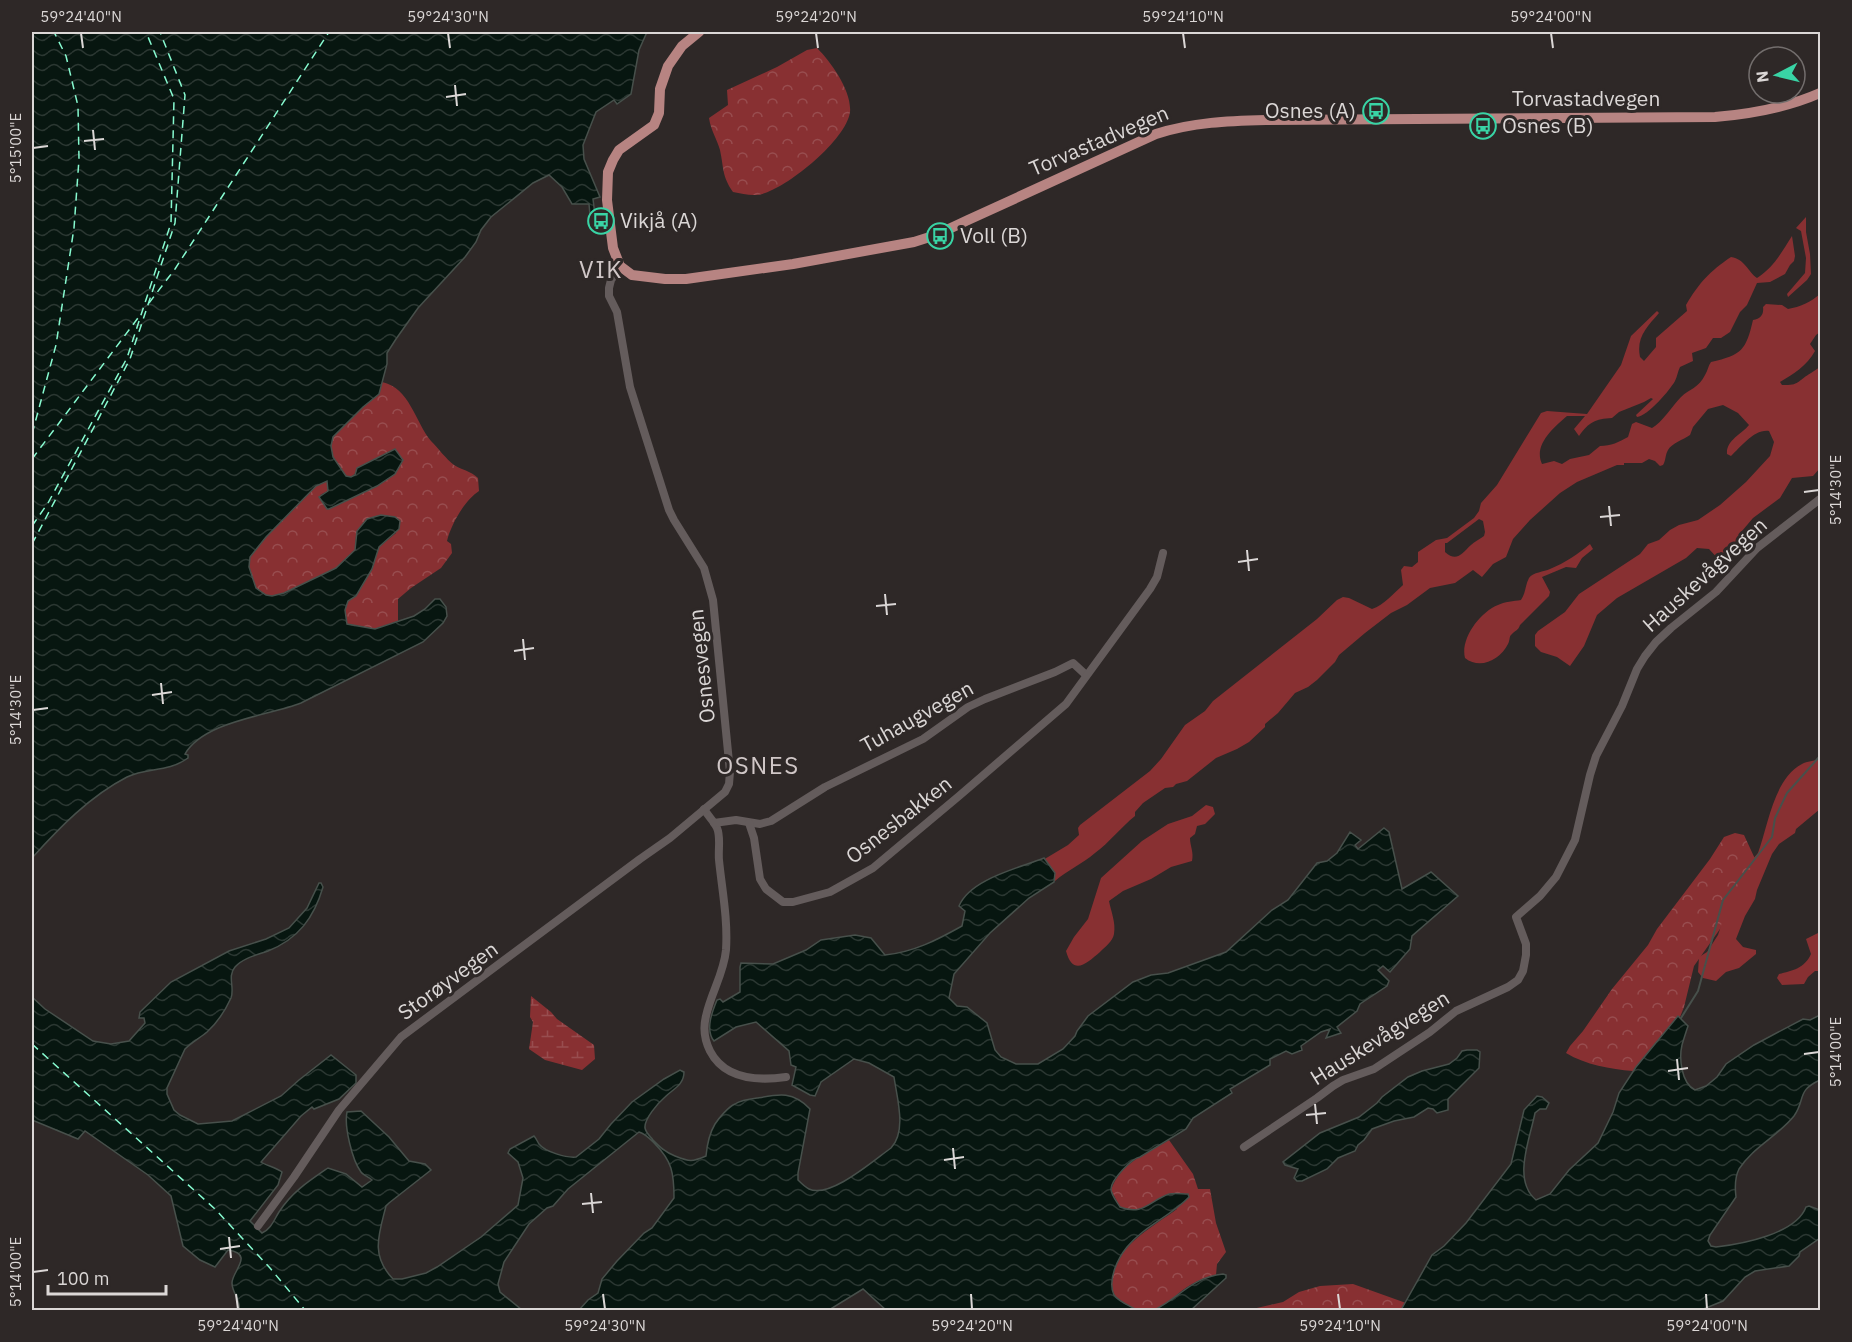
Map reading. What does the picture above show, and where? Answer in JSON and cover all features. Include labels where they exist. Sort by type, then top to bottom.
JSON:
[{"type":"main road","points":[[622,268],[613,248],[608,220],[607,187],[610,166],[619,150],[654,125],[659,113],[660,88],[668,66],[682,46],[699,32]]},
{"type":"main road","name":"Torvastadvegen","points":[[622,268],[629,273],[643,277],[686,279],[793,264],[914,242],[936,235],[1156,134],[1200,124],[1278,120],[1715,117],[1772,109],[1821,93]]},
{"type":"street","name":"Osnesvegen","points":[[622,268],[611,280],[609,296],[617,312],[630,387],[669,510],[704,568],[713,600],[730,778],[725,792],[704,809]]},
{"type":"street","name":"Hauskevågvegen","points":[[1244,1148],[1333,1086],[1374,1069],[1430,1032],[1456,1011],[1518,980],[1525,963],[1526,944],[1516,917],[1540,897],[1556,878],[1575,840],[1596,756],[1645,656],[1671,628],[1716,592],[1756,548],[1821,499]]},
{"type":"street","name":"Osnesbakken","points":[[749,823],[754,838],[760,879],[766,889],[783,902],[793,902],[830,892],[873,868],[1066,704],[1150,589],[1157,578],[1163,553]]},
{"type":"street","name":"Tuhaugvegen","points":[[714,823],[736,820],[760,824],[771,821],[825,787],[923,739],[968,707],[1073,663],[1086,675]]},
{"type":"street","points":[[704,809],[714,823],[718,834],[726,939],[724,961],[705,1017],[706,1042],[717,1062],[733,1073],[760,1079],[786,1077]]},
{"type":"street","name":"Storøyvegen","points":[[258,1227],[339,1110],[401,1037],[670,838],[704,809]]},
{"type":"green space","points":[[817,48],[834,69],[848,95],[850,112],[839,135],[802,171],[776,188],[761,194],[749,195],[733,192],[725,177],[720,150],[709,118],[728,105],[727,90],[807,50]]},
{"type":"green space","points":[[1806,217],[1811,274],[1788,297],[1787,294],[1805,273],[1806,258],[1801,231],[1796,228]]},
{"type":"green space","points":[[1792,236],[1795,256],[1785,274],[1770,282],[1757,283],[1747,305],[1740,312],[1730,332],[1721,338],[1713,338],[1706,348],[1692,353],[1693,361],[1680,367],[1676,379],[1653,408],[1642,416],[1637,417],[1636,415],[1653,399],[1651,398],[1619,412],[1612,418],[1593,422],[1579,436],[1574,429],[1585,416],[1567,416],[1546,437],[1540,450],[1542,464],[1554,461],[1562,464],[1570,459],[1589,455],[1600,446],[1628,437],[1632,424],[1636,422],[1652,428],[1656,426],[1681,397],[1700,383],[1711,362],[1730,357],[1741,350],[1748,338],[1753,320],[1761,316],[1766,304],[1782,305],[1788,309],[1805,304],[1820,294],[1820,332],[1810,344],[1815,351],[1795,373],[1780,382],[1782,385],[1796,383],[1820,367],[1820,468],[1813,476],[1792,478],[1780,498],[1753,518],[1742,531],[1724,562],[1721,562],[1709,549],[1697,548],[1686,558],[1617,598],[1597,615],[1584,646],[1570,666],[1557,657],[1541,652],[1535,646],[1535,635],[1538,631],[1565,612],[1579,594],[1640,554],[1648,544],[1659,540],[1670,530],[1698,520],[1720,505],[1770,456],[1774,442],[1769,431],[1753,436],[1731,456],[1727,454],[1731,441],[1749,425],[1738,413],[1723,405],[1708,409],[1693,427],[1690,435],[1670,448],[1663,465],[1660,466],[1649,459],[1642,463],[1624,463],[1624,465],[1617,465],[1577,482],[1560,493],[1530,520],[1513,539],[1506,557],[1493,564],[1482,577],[1473,570],[1455,583],[1430,588],[1407,605],[1391,613],[1339,655],[1317,680],[1295,693],[1249,742],[1216,758],[1187,781],[1165,788],[1143,803],[1135,812],[1135,816],[1100,849],[1055,881],[1043,860],[1068,845],[1079,835],[1080,825],[1150,771],[1185,725],[1317,619],[1337,600],[1343,597],[1349,598],[1372,609],[1389,598],[1403,585],[1401,570],[1404,566],[1412,567],[1418,562],[1418,552],[1436,540],[1447,538],[1474,518],[1481,503],[1497,485],[1541,413],[1547,411],[1587,414],[1621,365],[1631,336],[1657,311],[1659,313],[1641,338],[1639,350],[1640,357],[1644,361],[1656,347],[1656,338],[1687,311],[1686,305],[1696,290],[1717,267],[1731,257],[1736,258],[1757,278],[1773,264]],"holes":[[[1479,519],[1483,521],[1484,536],[1459,556],[1453,557],[1445,552],[1445,543]]]},
{"type":"green space","points":[[382,382],[391,385],[406,398],[425,433],[448,460],[478,478],[479,491],[464,506],[455,520],[447,541],[451,544],[452,553],[441,568],[398,599],[398,621],[375,629],[347,625],[345,610],[348,601],[356,596],[372,569],[379,547],[396,533],[356,536],[355,550],[336,568],[284,593],[272,596],[256,588],[249,567],[250,557],[266,537],[316,486],[327,480],[328,491],[320,495],[376,486],[357,472],[351,477],[346,476],[333,457],[331,446],[333,437],[378,394]]},
{"type":"green space","points":[[1590,544],[1593,549],[1582,558],[1576,568],[1566,567],[1542,577],[1550,592],[1549,596],[1511,635],[1500,655],[1483,663],[1471,662],[1465,658],[1464,651],[1468,635],[1478,620],[1500,604],[1521,600],[1531,576],[1561,564]]},
{"type":"green space","points":[[1820,759],[1820,809],[1796,829],[1795,833],[1779,844],[1772,854],[1755,899],[1736,939],[1743,947],[1756,950],[1756,954],[1739,968],[1726,972],[1716,981],[1703,978],[1698,972],[1699,957],[1707,952],[1718,935],[1721,913],[1758,853],[1778,791],[1792,771],[1804,763]]},
{"type":"green space","points":[[1206,805],[1213,807],[1215,814],[1205,824],[1197,826],[1195,834],[1190,838],[1192,861],[1171,867],[1123,891],[1109,901],[1114,925],[1112,939],[1085,963],[1076,966],[1072,964],[1066,951],[1088,919],[1101,878],[1142,841],[1168,824],[1192,816]]},
{"type":"green space","points":[[1735,833],[1744,835],[1756,861],[1734,892],[1720,929],[1694,966],[1680,1017],[1678,1016],[1633,1071],[1598,1066],[1566,1053],[1612,989],[1648,945],[1657,929],[1724,837]]},
{"type":"green space","points":[[1820,932],[1820,971],[1815,971],[1804,984],[1782,985],[1777,978],[1779,974],[1805,963],[1811,954],[1806,939]]},
{"type":"green space","points":[[531,996],[557,1019],[594,1045],[595,1059],[582,1070],[545,1060],[529,1049],[533,1022],[530,1017]]},
{"type":"green space","points":[[1169,1140],[1193,1174],[1198,1189],[1210,1189],[1216,1223],[1226,1252],[1217,1264],[1216,1275],[1192,1284],[1160,1308],[1138,1310],[1125,1305],[1115,1296],[1112,1285],[1114,1270],[1119,1259],[1136,1239],[1177,1209],[1170,1194],[1140,1209],[1120,1207],[1111,1190],[1115,1181],[1128,1166],[1143,1154]]},
{"type":"green space","points":[[1353,1284],[1406,1303],[1401,1310],[1248,1310],[1283,1302],[1299,1292],[1320,1286]]},
{"type":"water","points":[[32,32],[647,32],[639,50],[631,94],[617,104],[614,100],[596,112],[583,145],[584,159],[600,197],[593,199],[595,215],[590,215],[589,204],[572,204],[562,187],[549,175],[533,183],[491,217],[465,257],[418,308],[387,353],[387,364],[379,394],[333,437],[331,446],[333,457],[346,476],[355,475],[357,468],[395,449],[403,460],[395,474],[377,486],[329,509],[319,497],[328,491],[327,481],[316,486],[266,537],[250,557],[249,567],[256,588],[266,595],[284,593],[336,568],[355,550],[357,531],[367,519],[381,515],[395,517],[400,521],[399,529],[379,547],[372,569],[356,596],[348,601],[345,610],[347,624],[375,629],[414,616],[435,599],[440,599],[446,607],[447,616],[443,623],[423,642],[301,703],[238,721],[207,734],[194,743],[185,754],[188,758],[180,763],[135,774],[113,785],[76,813],[32,858]]},
{"type":"water","points":[[1384,828],[1389,832],[1402,889],[1431,872],[1458,896],[1412,936],[1410,949],[1390,972],[1383,966],[1378,970],[1389,981],[1387,986],[1360,1004],[1357,1011],[1337,1027],[1341,1033],[1326,1038],[1330,1029],[1321,1032],[1301,1046],[1302,1050],[1292,1054],[1286,1051],[1270,1059],[1270,1065],[1230,1089],[1232,1093],[1193,1118],[1186,1129],[1136,1158],[1118,1175],[1111,1189],[1120,1207],[1140,1209],[1169,1194],[1188,1194],[1189,1197],[1134,1240],[1117,1263],[1112,1283],[1114,1295],[1137,1310],[886,1310],[863,1289],[829,1310],[579,1310],[598,1293],[602,1279],[644,1233],[652,1228],[674,1198],[672,1174],[668,1162],[661,1150],[646,1135],[639,1132],[568,1189],[553,1206],[547,1208],[529,1224],[504,1262],[498,1284],[500,1292],[522,1310],[239,1310],[232,1283],[240,1264],[240,1255],[228,1250],[215,1267],[200,1260],[183,1246],[171,1196],[148,1175],[85,1131],[78,1139],[32,1120],[32,997],[45,1009],[93,1041],[111,1044],[129,1041],[145,1023],[144,1018],[139,1018],[140,1012],[171,982],[229,951],[266,939],[289,928],[307,908],[321,883],[323,887],[315,908],[310,918],[296,934],[279,946],[246,959],[235,967],[232,974],[232,994],[226,1008],[211,1028],[185,1049],[167,1088],[167,1094],[174,1110],[198,1124],[232,1121],[281,1096],[331,1055],[356,1075],[356,1083],[339,1099],[314,1109],[312,1107],[301,1116],[261,1162],[282,1172],[278,1185],[250,1221],[262,1233],[270,1227],[295,1193],[328,1168],[346,1174],[362,1187],[372,1180],[358,1167],[348,1134],[347,1112],[361,1111],[389,1137],[409,1161],[425,1164],[431,1170],[386,1206],[378,1244],[381,1261],[393,1279],[426,1273],[481,1237],[518,1205],[523,1178],[518,1162],[508,1153],[510,1149],[534,1136],[546,1150],[576,1157],[599,1139],[632,1102],[680,1070],[684,1072],[684,1076],[680,1084],[655,1107],[645,1124],[647,1133],[663,1149],[688,1160],[706,1156],[715,1124],[732,1105],[746,1100],[786,1095],[798,1099],[810,1109],[798,1180],[809,1189],[818,1191],[840,1184],[852,1177],[891,1148],[896,1141],[900,1114],[894,1077],[869,1063],[854,1059],[821,1082],[815,1096],[810,1095],[792,1085],[796,1067],[791,1065],[789,1051],[756,1022],[736,1027],[714,1041],[710,1032],[713,1010],[717,1000],[720,999],[723,1002],[740,992],[741,963],[773,964],[806,950],[821,940],[855,935],[871,938],[885,955],[916,948],[962,926],[965,911],[959,906],[973,889],[996,876],[1044,858],[1055,873],[1054,882],[1029,898],[990,933],[954,974],[949,998],[957,1006],[967,1007],[987,1023],[995,1050],[1001,1057],[1016,1064],[1038,1064],[1063,1049],[1088,1016],[1133,982],[1151,975],[1168,973],[1226,952],[1272,910],[1288,900],[1317,863],[1327,861],[1337,853],[1350,832],[1361,840],[1355,845],[1358,849]]},
{"type":"water","points":[[1820,1015],[1820,1080],[1804,1092],[1798,1110],[1788,1123],[1751,1154],[1739,1169],[1736,1197],[1708,1241],[1711,1246],[1716,1247],[1753,1240],[1780,1231],[1800,1216],[1806,1207],[1820,1210],[1820,1238],[1800,1252],[1789,1266],[1755,1271],[1745,1277],[1723,1301],[1701,1310],[1401,1310],[1432,1255],[1466,1223],[1511,1164],[1524,1110],[1537,1096],[1549,1103],[1546,1109],[1540,1109],[1535,1113],[1524,1171],[1529,1192],[1536,1200],[1550,1194],[1569,1170],[1598,1143],[1613,1112],[1619,1093],[1636,1067],[1678,1016],[1688,1026],[1681,1050],[1682,1070],[1690,1087],[1695,1090],[1706,1086],[1717,1077],[1726,1064],[1754,1045],[1803,1019],[1810,1020]]},
{"type":"water","points":[[1462,1051],[1480,1052],[1479,1068],[1448,1099],[1448,1110],[1437,1113],[1428,1108],[1414,1117],[1372,1129],[1355,1151],[1338,1158],[1327,1169],[1302,1181],[1294,1178],[1298,1169],[1285,1165],[1283,1162],[1320,1133],[1359,1117],[1408,1077],[1449,1064]]},
{"type":"water","points":[[1223,1274],[1226,1278],[1191,1310],[1154,1310],[1202,1279]]},
{"type":"waterway","points":[[1681,1018],[1698,991],[1723,900],[1772,837],[1775,818],[1787,793],[1820,756]]},
{"type":"ferry route","points":[[32,434],[56,345],[74,228],[79,159],[78,106],[66,56],[54,32]]},
{"type":"ferry route","points":[[32,526],[48,503],[127,358],[171,223],[174,99],[146,32]]},
{"type":"ferry route","points":[[32,544],[130,359],[175,223],[185,95],[160,32]]},
{"type":"ferry route","points":[[149,303],[175,269],[329,32]]},
{"type":"ferry route","points":[[32,459],[141,314]]},
{"type":"ferry route","points":[[32,1044],[215,1209],[270,1268],[305,1310]]},
{"type":"place","name":"Osnes (A)","points":[[1376,111]]},
{"type":"place","name":"Osnes (B)","points":[[1483,126]]},
{"type":"place","name":"Vikjå (A)","points":[[601,221]]},
{"type":"place","name":"Voll (B)","points":[[940,236]]},
{"type":"district","name":"VIK","points":[[601,270]]},
{"type":"district","name":"OSNES","points":[[758,766]]}]
